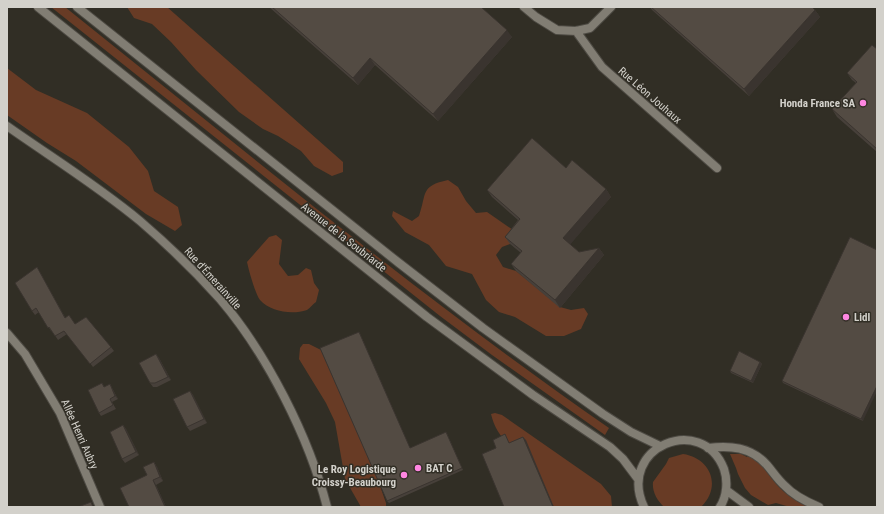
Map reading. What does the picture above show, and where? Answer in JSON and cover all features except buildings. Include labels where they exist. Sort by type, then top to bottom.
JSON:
[{"type":"street","name":"Avenue de la Soubriarde","points":[[38,7],[427,317],[533,395],[610,448],[627,463],[638,479]]},
{"type":"street","name":"Avenue de la Soubriarde","points":[[77,7],[392,258],[483,328],[603,414],[631,432],[660,446]]},
{"type":"street","points":[[524,7],[536,17],[557,30],[576,31],[590,28],[611,7]]},
{"type":"street","name":"Rue Léon Jouhaux","points":[[576,31],[602,67],[717,168]]},
{"type":"street","name":"Rue d'Émerainville","points":[[7,126],[140,221],[191,268],[220,300],[241,326],[259,354],[294,417],[311,457],[327,507]]},
{"type":"street","name":"Allée Henri Aubry","points":[[7,333],[24,354],[60,413],[100,507]]},
{"type":"street","points":[[644,507],[640,498],[638,479],[645,460],[660,446],[671,441],[684,440],[696,442],[708,448],[721,462],[726,480],[726,490],[720,507]]},
{"type":"street","points":[[708,448],[731,446],[752,452],[762,460],[784,486],[793,493],[819,507]]},
{"type":"street","points":[[726,490],[749,507]]},
{"type":"shaded area","points":[[51,7],[65,7],[266,169],[401,275],[469,327],[609,428],[605,435],[492,355],[440,316]]},
{"type":"shaded area","points":[[127,7],[167,7],[343,162],[343,172],[332,176],[314,166],[301,151],[278,136],[263,129],[239,112],[152,24],[134,18]]},
{"type":"shaded area","points":[[7,68],[36,90],[87,113],[129,147],[148,171],[154,191],[178,207],[182,225],[175,231],[146,214],[76,161],[7,115]]},
{"type":"shaded area","points":[[448,180],[458,187],[466,201],[476,213],[487,212],[513,230],[510,244],[502,247],[496,255],[503,267],[516,271],[560,307],[571,310],[584,308],[588,314],[581,329],[564,336],[546,336],[515,317],[499,312],[486,300],[472,274],[446,266],[429,245],[405,232],[392,216],[393,211],[412,221],[419,216],[424,196],[429,188],[439,182]]},
{"type":"shaded area","points":[[276,235],[282,240],[279,264],[288,276],[298,275],[306,268],[311,270],[314,283],[319,290],[316,302],[307,310],[288,312],[276,310],[260,300],[256,292],[247,262],[269,237]]},
{"type":"shaded area","points":[[303,344],[309,344],[321,350],[373,466],[386,503],[386,507],[361,507],[345,479],[335,422],[326,403],[299,359],[300,348]]},
{"type":"shaded area","points":[[495,413],[502,415],[601,484],[611,496],[612,507],[554,507],[512,446],[504,440],[498,432],[491,414]]},
{"type":"shaded area","points":[[683,454],[701,461],[707,467],[712,482],[711,491],[701,507],[664,507],[656,496],[653,489],[653,482],[669,458]]},
{"type":"shaded area","points":[[730,454],[741,454],[747,457],[749,455],[761,464],[784,492],[808,507],[790,507],[776,503],[768,505],[751,495],[745,488]]},
{"type":"place","name":"Honda France SA","points":[[863,103]]},
{"type":"place","name":"Lidl","points":[[846,317]]},
{"type":"place","name":"BAT C","points":[[418,468]]},
{"type":"place","name":"Le Roy Logistique Croissy-Beaubourg","points":[[404,475]]}]
